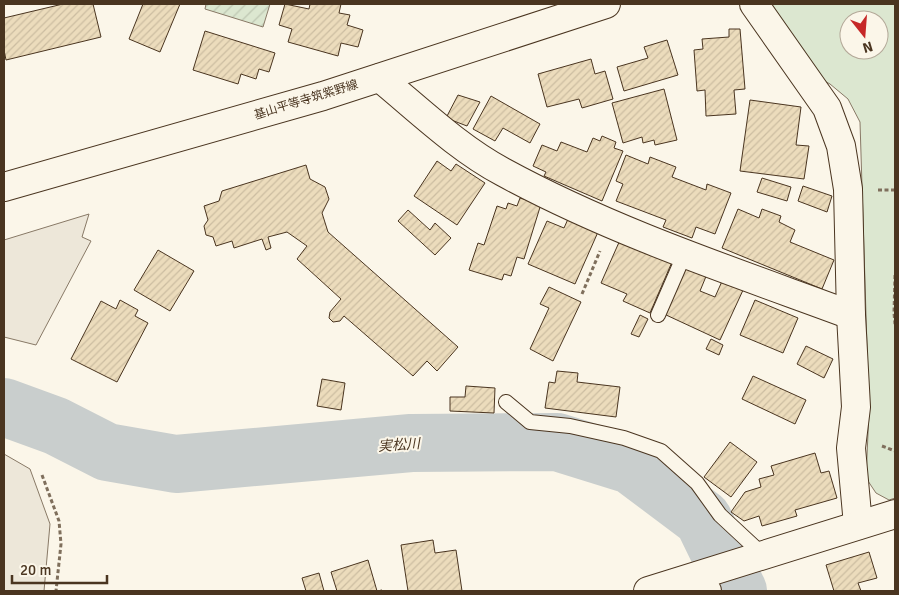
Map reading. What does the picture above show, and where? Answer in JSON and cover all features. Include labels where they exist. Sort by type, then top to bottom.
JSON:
[{"type":"street","name":"基山平等寺筑紫野線","points":[[4,187],[324,96],[606,4]]},
{"type":"street","points":[[754,4],[827,108],[841,146],[848,189],[851,315],[856,407],[851,448],[858,525]]},
{"type":"street","points":[[380,78],[458,142],[502,172],[611,223],[685,253],[851,315]]},
{"type":"street","points":[[648,591],[702,583],[763,555],[895,514]]},
{"type":"lane","points":[[658,315],[685,253]]},
{"type":"lane","points":[[506,402],[530,422],[570,426],[624,438],[661,451],[697,483],[720,515],[763,555]]},
{"type":"path","points":[[582,294],[611,223]]},
{"type":"path","points":[[895,275],[895,324]]},
{"type":"path","points":[[42,475],[59,521],[61,544],[56,591]]},
{"type":"green space","points":[[206,4],[270,4],[263,27],[205,9]]},
{"type":"green space","points":[[764,4],[895,4],[895,498],[889,500],[876,493],[866,478],[869,411],[860,122],[848,99],[830,84],[804,70]]},
{"type":"shaded area","points":[[89,214],[82,237],[91,241],[36,345],[4,337],[4,240]]},
{"type":"shaded area","points":[[4,454],[30,469],[50,524],[44,591],[4,591]]},
{"type":"building","points":[[63,4],[93,4],[101,37],[6,60],[4,50],[4,18]]},
{"type":"building","points":[[143,4],[180,4],[160,52],[129,39]]},
{"type":"building","points":[[285,4],[309,9],[310,4],[341,4],[339,13],[350,15],[347,25],[363,30],[358,47],[341,43],[338,56],[288,42],[292,29],[279,25]]},
{"type":"building","points":[[729,29],[740,29],[745,89],[734,90],[736,114],[706,116],[705,90],[697,91],[694,50],[703,49],[702,39],[729,37]]},
{"type":"building","points":[[205,31],[275,53],[269,72],[259,69],[256,79],[241,74],[238,84],[193,70]]},
{"type":"building","points":[[667,40],[678,75],[624,91],[617,67],[648,58],[644,47]]},
{"type":"building","points":[[591,59],[595,74],[605,71],[613,99],[582,108],[579,99],[547,107],[538,74]]},
{"type":"building","points":[[664,89],[677,140],[655,145],[654,140],[643,143],[642,137],[623,143],[612,103]]},
{"type":"building","points":[[458,95],[480,102],[467,126],[446,118]]},
{"type":"building","points":[[491,96],[540,124],[530,143],[503,128],[495,141],[473,129]]},
{"type":"building","points":[[750,100],[801,107],[796,145],[809,146],[804,179],[740,171]]},
{"type":"building","points":[[602,136],[616,142],[614,148],[623,151],[602,201],[544,176],[546,172],[533,166],[542,145],[557,151],[561,142],[587,152],[593,138],[600,141]]},
{"type":"building","points":[[626,155],[648,164],[650,157],[676,167],[672,177],[706,190],[707,184],[731,193],[715,234],[696,227],[692,238],[663,227],[666,220],[616,201],[623,184],[616,181]]},
{"type":"building","points":[[437,161],[451,171],[456,164],[485,183],[457,225],[414,196]]},
{"type":"building","points":[[306,165],[310,179],[325,187],[329,199],[322,213],[328,232],[458,347],[437,371],[427,361],[413,376],[344,316],[340,321],[333,322],[329,318],[330,312],[341,299],[297,259],[307,246],[287,232],[268,237],[271,248],[266,250],[262,239],[234,248],[232,241],[216,246],[213,237],[206,235],[204,226],[208,220],[204,206],[219,201],[222,191]]},
{"type":"building","points":[[762,178],[791,187],[787,201],[757,192]]},
{"type":"building","points":[[803,186],[832,196],[827,212],[798,201]]},
{"type":"building","points":[[520,198],[541,204],[524,259],[517,257],[511,276],[504,274],[502,280],[469,270],[478,243],[484,245],[497,206],[506,209],[508,203],[517,206]]},
{"type":"building","points":[[738,209],[759,218],[762,209],[781,216],[779,222],[795,230],[790,242],[834,260],[822,289],[722,248]]},
{"type":"building","points":[[408,210],[430,230],[435,223],[451,238],[435,255],[398,221]]},
{"type":"building","points":[[568,219],[598,232],[575,284],[528,264],[547,221],[564,228]]},
{"type":"building","points":[[620,240],[672,262],[650,313],[623,301],[627,294],[601,283]]},
{"type":"building","points":[[158,250],[194,271],[170,311],[134,290]]},
{"type":"building","points":[[687,265],[707,274],[700,291],[715,297],[723,279],[744,288],[720,340],[664,314]]},
{"type":"building","points":[[549,287],[581,302],[553,361],[530,349],[549,308],[540,304]]},
{"type":"building","points":[[120,300],[138,310],[135,316],[148,323],[117,382],[71,359],[101,301],[116,309]]},
{"type":"building","points":[[755,300],[798,318],[783,353],[740,335]]},
{"type":"building","points":[[640,315],[648,319],[639,337],[631,334]]},
{"type":"building","points":[[711,339],[723,345],[719,355],[706,349]]},
{"type":"building","points":[[806,346],[833,359],[824,378],[797,364]]},
{"type":"building","points":[[557,371],[578,373],[577,382],[620,387],[616,417],[545,408],[549,382],[555,383]]},
{"type":"building","points":[[753,376],[806,400],[795,424],[742,399]]},
{"type":"building","points":[[322,379],[345,383],[341,410],[317,406]]},
{"type":"building","points":[[466,386],[495,388],[494,413],[450,411],[450,397],[465,397]]},
{"type":"building","points":[[730,442],[757,462],[731,497],[704,477]]},
{"type":"building","points":[[815,453],[821,473],[829,471],[837,498],[795,510],[797,516],[762,526],[759,516],[744,521],[731,512],[745,492],[761,487],[759,479],[774,475],[771,466]]},
{"type":"building","points":[[433,540],[435,553],[456,550],[462,591],[408,591],[401,545]]},
{"type":"building","points":[[869,552],[877,578],[858,583],[861,591],[834,591],[826,565]]},
{"type":"building","points":[[368,560],[377,591],[337,591],[331,572]]},
{"type":"building","points":[[319,573],[324,591],[306,591],[302,578]]},
{"type":"waterway","name":"実松川","points":[[4,407],[56,426],[107,452],[176,464],[411,443],[557,442],[631,465],[703,519],[738,591]]}]
